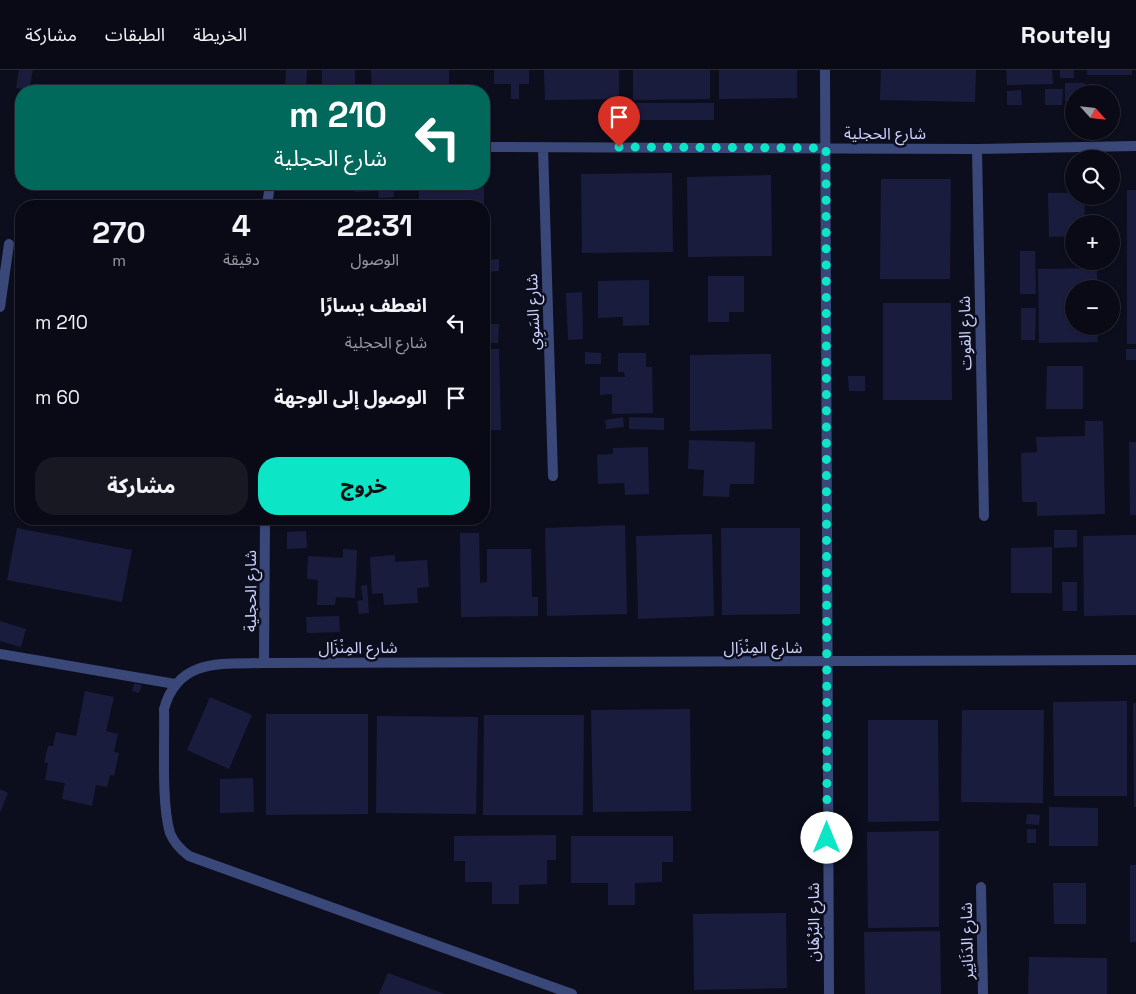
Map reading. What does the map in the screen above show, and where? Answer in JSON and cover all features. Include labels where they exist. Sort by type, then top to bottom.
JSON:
[{"type":"street","name":"شارع البُرْهَان","points":[[825,70],[826,661],[829,994]]},
{"type":"street","name":"شارع الحجلية","points":[[490,147],[977,149],[1136,146]]},
{"type":"street","name":"شارع السَوِي","points":[[543,147],[553,476]]},
{"type":"street","name":"شارع القوت","points":[[977,149],[984,516]]},
{"type":"street","points":[[0,307],[9,244]]},
{"type":"street","name":"شارع الحجلية","points":[[264,663],[265,525]]},
{"type":"street","points":[[0,654],[175,684]]},
{"type":"street","name":"شارع المِنْزَال","points":[[572,994],[201,862],[181,850],[171,834],[166,810],[164,709],[168,696],[175,684],[185,674],[198,668],[264,663],[1136,660]]},
{"type":"street","name":"شارع الدَنَانِير","points":[[981,887],[983,994]]},
{"type":"building","points":[[19,70],[33,70],[30,85],[16,85]]},
{"type":"building","points":[[286,70],[307,70],[306,85],[285,85]]},
{"type":"building","points":[[322,70],[355,70],[355,85],[322,85]]},
{"type":"building","points":[[371,70],[449,70],[449,85],[372,85]]},
{"type":"building","points":[[494,70],[529,70],[529,84],[519,84],[519,99],[511,99],[511,84],[494,84]]},
{"type":"building","points":[[544,70],[619,70],[619,99],[545,100]]},
{"type":"building","points":[[633,70],[710,70],[710,99],[633,100]]},
{"type":"building","points":[[719,70],[797,70],[797,98],[719,99]]},
{"type":"building","points":[[881,70],[976,70],[975,102],[880,100]]},
{"type":"building","points":[[1006,70],[1052,70],[1053,84],[1007,85]]},
{"type":"building","points":[[1060,70],[1074,70],[1074,78],[1060,78]]},
{"type":"building","points":[[1087,70],[1132,70],[1132,75],[1087,75]]},
{"type":"building","points":[[1065,83],[1085,83],[1085,85],[1065,85]]},
{"type":"building","points":[[1045,89],[1063,89],[1062,105],[1045,105]]},
{"type":"building","points":[[1021,90],[1022,105],[1007,105],[1007,91]]},
{"type":"building","points":[[634,103],[714,103],[714,120],[634,120]]},
{"type":"building","points":[[672,173],[673,252],[582,253],[581,174]]},
{"type":"building","points":[[771,175],[772,256],[688,257],[687,177]]},
{"type":"building","points":[[881,179],[951,179],[950,279],[880,279]]},
{"type":"building","points":[[355,190],[393,190],[394,197],[379,198],[378,191],[355,192]]},
{"type":"building","points":[[419,190],[484,190],[484,200],[419,200]]},
{"type":"building","points":[[1127,190],[1136,190],[1136,344],[1127,344]]},
{"type":"building","points":[[1048,193],[1065,193],[1065,205],[1084,205],[1085,215],[1065,215],[1065,236],[1049,237]]},
{"type":"building","points":[[1020,251],[1035,251],[1036,294],[1020,294]]},
{"type":"building","points":[[499,259],[499,271],[490,272],[490,260]]},
{"type":"building","points":[[1038,269],[1097,270],[1097,280],[1065,280],[1065,335],[1098,335],[1098,342],[1039,343]]},
{"type":"building","points":[[708,276],[744,276],[744,312],[729,312],[729,322],[708,322]]},
{"type":"building","points":[[649,280],[649,325],[623,326],[623,317],[598,318],[598,281]]},
{"type":"building","points":[[582,292],[583,339],[568,340],[566,293]]},
{"type":"building","points":[[883,303],[951,303],[952,400],[883,400]]},
{"type":"building","points":[[1021,308],[1036,308],[1035,340],[1021,340]]},
{"type":"building","points":[[490,324],[499,324],[498,343],[490,343]]},
{"type":"building","points":[[490,349],[499,349],[501,430],[490,430]]},
{"type":"building","points":[[1126,349],[1136,349],[1136,360],[1126,360]]},
{"type":"building","points":[[585,352],[601,353],[601,364],[585,364]]},
{"type":"building","points":[[618,353],[646,353],[646,367],[652,367],[653,413],[612,414],[612,394],[600,395],[600,377],[625,377],[624,372],[618,372]]},
{"type":"building","points":[[771,354],[772,429],[690,431],[690,355]]},
{"type":"building","points":[[1047,366],[1083,366],[1083,409],[1046,409]]},
{"type":"building","points":[[848,376],[865,376],[865,391],[849,391]]},
{"type":"building","points":[[623,417],[624,427],[606,429],[605,420]]},
{"type":"building","points":[[629,417],[664,418],[664,430],[629,429]]},
{"type":"building","points":[[1085,421],[1103,421],[1105,514],[1037,516],[1037,502],[1022,502],[1021,453],[1037,452],[1036,437],[1085,436]]},
{"type":"building","points":[[689,440],[755,442],[754,484],[730,484],[729,497],[703,496],[704,470],[688,469]]},
{"type":"building","points":[[1129,442],[1136,442],[1136,515],[1130,515]]},
{"type":"building","points":[[648,447],[649,494],[625,495],[624,483],[598,484],[597,455],[613,454],[613,448]]},
{"type":"building","points":[[625,525],[627,614],[547,616],[545,528]]},
{"type":"building","points":[[17,528],[132,550],[122,602],[7,580]]},
{"type":"building","points":[[721,528],[800,528],[800,614],[722,615]]},
{"type":"building","points":[[1054,530],[1077,530],[1077,547],[1054,548]]},
{"type":"building","points":[[306,531],[307,548],[287,549],[287,532]]},
{"type":"building","points":[[460,533],[479,533],[480,583],[487,582],[487,549],[531,549],[532,597],[538,597],[538,616],[461,617]]},
{"type":"building","points":[[712,534],[714,616],[638,619],[636,536]]},
{"type":"building","points":[[1136,535],[1136,615],[1084,616],[1083,536]]},
{"type":"building","points":[[1052,547],[1052,593],[1011,593],[1011,548]]},
{"type":"building","points":[[343,549],[357,550],[355,598],[336,597],[335,605],[317,605],[318,580],[307,579],[308,556],[343,558]]},
{"type":"building","points":[[395,555],[395,562],[427,560],[429,587],[417,588],[418,603],[384,605],[383,593],[372,594],[370,557]]},
{"type":"building","points":[[1062,582],[1077,582],[1077,611],[1063,611]]},
{"type":"building","points":[[367,585],[369,613],[359,614],[357,601],[363,600],[361,586]]},
{"type":"building","points":[[339,616],[340,632],[307,633],[306,617]]},
{"type":"building","points":[[0,621],[26,629],[21,647],[0,641]]},
{"type":"building","points":[[134,683],[142,685],[139,693],[132,691]]},
{"type":"building","points":[[85,691],[114,697],[106,731],[118,734],[114,752],[119,753],[114,776],[110,775],[107,787],[96,785],[92,806],[62,799],[65,783],[45,780],[48,763],[44,762],[48,746],[53,746],[56,732],[76,736]]},
{"type":"building","points":[[210,697],[252,715],[229,769],[187,750]]},
{"type":"building","points":[[1127,701],[1127,796],[1054,796],[1053,702]]},
{"type":"building","points":[[1133,703],[1136,703],[1136,807],[1134,807]]},
{"type":"building","points":[[690,709],[691,811],[593,812],[591,710]]},
{"type":"building","points":[[962,710],[1044,710],[1043,803],[961,802]]},
{"type":"building","points":[[266,714],[368,714],[368,814],[266,815]]},
{"type":"building","points":[[484,715],[584,715],[583,815],[483,815]]},
{"type":"building","points":[[377,716],[478,717],[476,814],[376,813]]},
{"type":"building","points":[[868,720],[938,720],[939,821],[868,822]]},
{"type":"building","points":[[253,778],[254,812],[220,813],[220,779]]},
{"type":"building","points":[[0,789],[8,793],[0,813]]},
{"type":"building","points":[[1049,807],[1098,808],[1098,846],[1049,846]]},
{"type":"building","points":[[1027,814],[1040,815],[1039,825],[1026,824]]},
{"type":"building","points":[[1027,829],[1036,829],[1036,843],[1027,843]]},
{"type":"building","points":[[939,831],[939,927],[868,928],[867,832]]},
{"type":"building","points":[[556,835],[556,860],[547,860],[547,884],[519,885],[519,904],[492,904],[492,882],[465,882],[465,861],[454,861],[454,836]]},
{"type":"building","points":[[571,836],[673,836],[673,862],[662,862],[662,882],[635,883],[635,905],[608,905],[608,883],[571,883]]},
{"type":"building","points":[[1130,865],[1136,865],[1136,942],[1130,942]]},
{"type":"building","points":[[1053,883],[1086,883],[1086,924],[1054,924]]},
{"type":"building","points":[[786,913],[787,988],[694,990],[693,914]]},
{"type":"building","points":[[940,931],[941,994],[865,994],[864,932]]},
{"type":"building","points":[[1029,957],[1107,958],[1107,994],[1028,994]]},
{"type":"building","points":[[388,973],[445,994],[379,994]]},
{"type":"route","points":[[619,147],[826,148],[827,838]]}]
